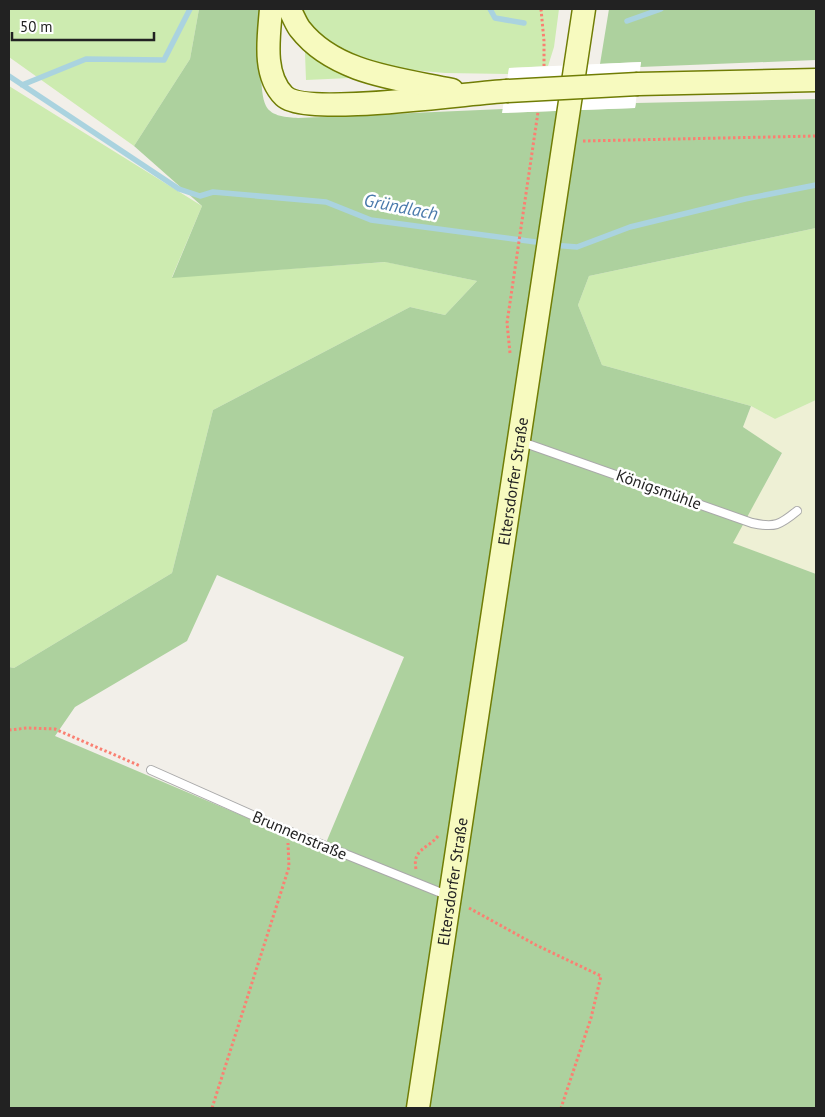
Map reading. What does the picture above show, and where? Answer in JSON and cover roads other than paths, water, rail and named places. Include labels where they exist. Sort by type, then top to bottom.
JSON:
[{"type":"main road","points":[[272,9],[268,38],[270,68],[276,85],[286,97],[301,104],[318,105],[416,100],[506,90],[638,84],[816,80]]},
{"type":"main road","points":[[289,9],[300,29],[320,49],[347,64],[388,77],[466,93]]},
{"type":"main road","name":"Eltersdorfer Straße","points":[[418,1108],[544,263],[584,9]]},
{"type":"lane","name":"Königsmühle","points":[[518,440],[752,523],[768,526],[782,524],[797,511]]},
{"type":"lane","name":"Brunnenstraße","points":[[151,770],[288,831],[450,897]]},
{"type":"waterway","points":[[22,85],[86,59],[164,60],[190,9]]},
{"type":"waterway","points":[[490,9],[495,18],[524,23]]},
{"type":"waterway","points":[[627,21],[661,9]]},
{"type":"waterway","name":"Gründlach","points":[[9,76],[179,189],[200,196],[213,192],[326,202],[371,220],[543,243]]},
{"type":"waterway","name":"Gründlach","points":[[552,245],[577,247],[630,227],[745,199],[816,185]]}]
